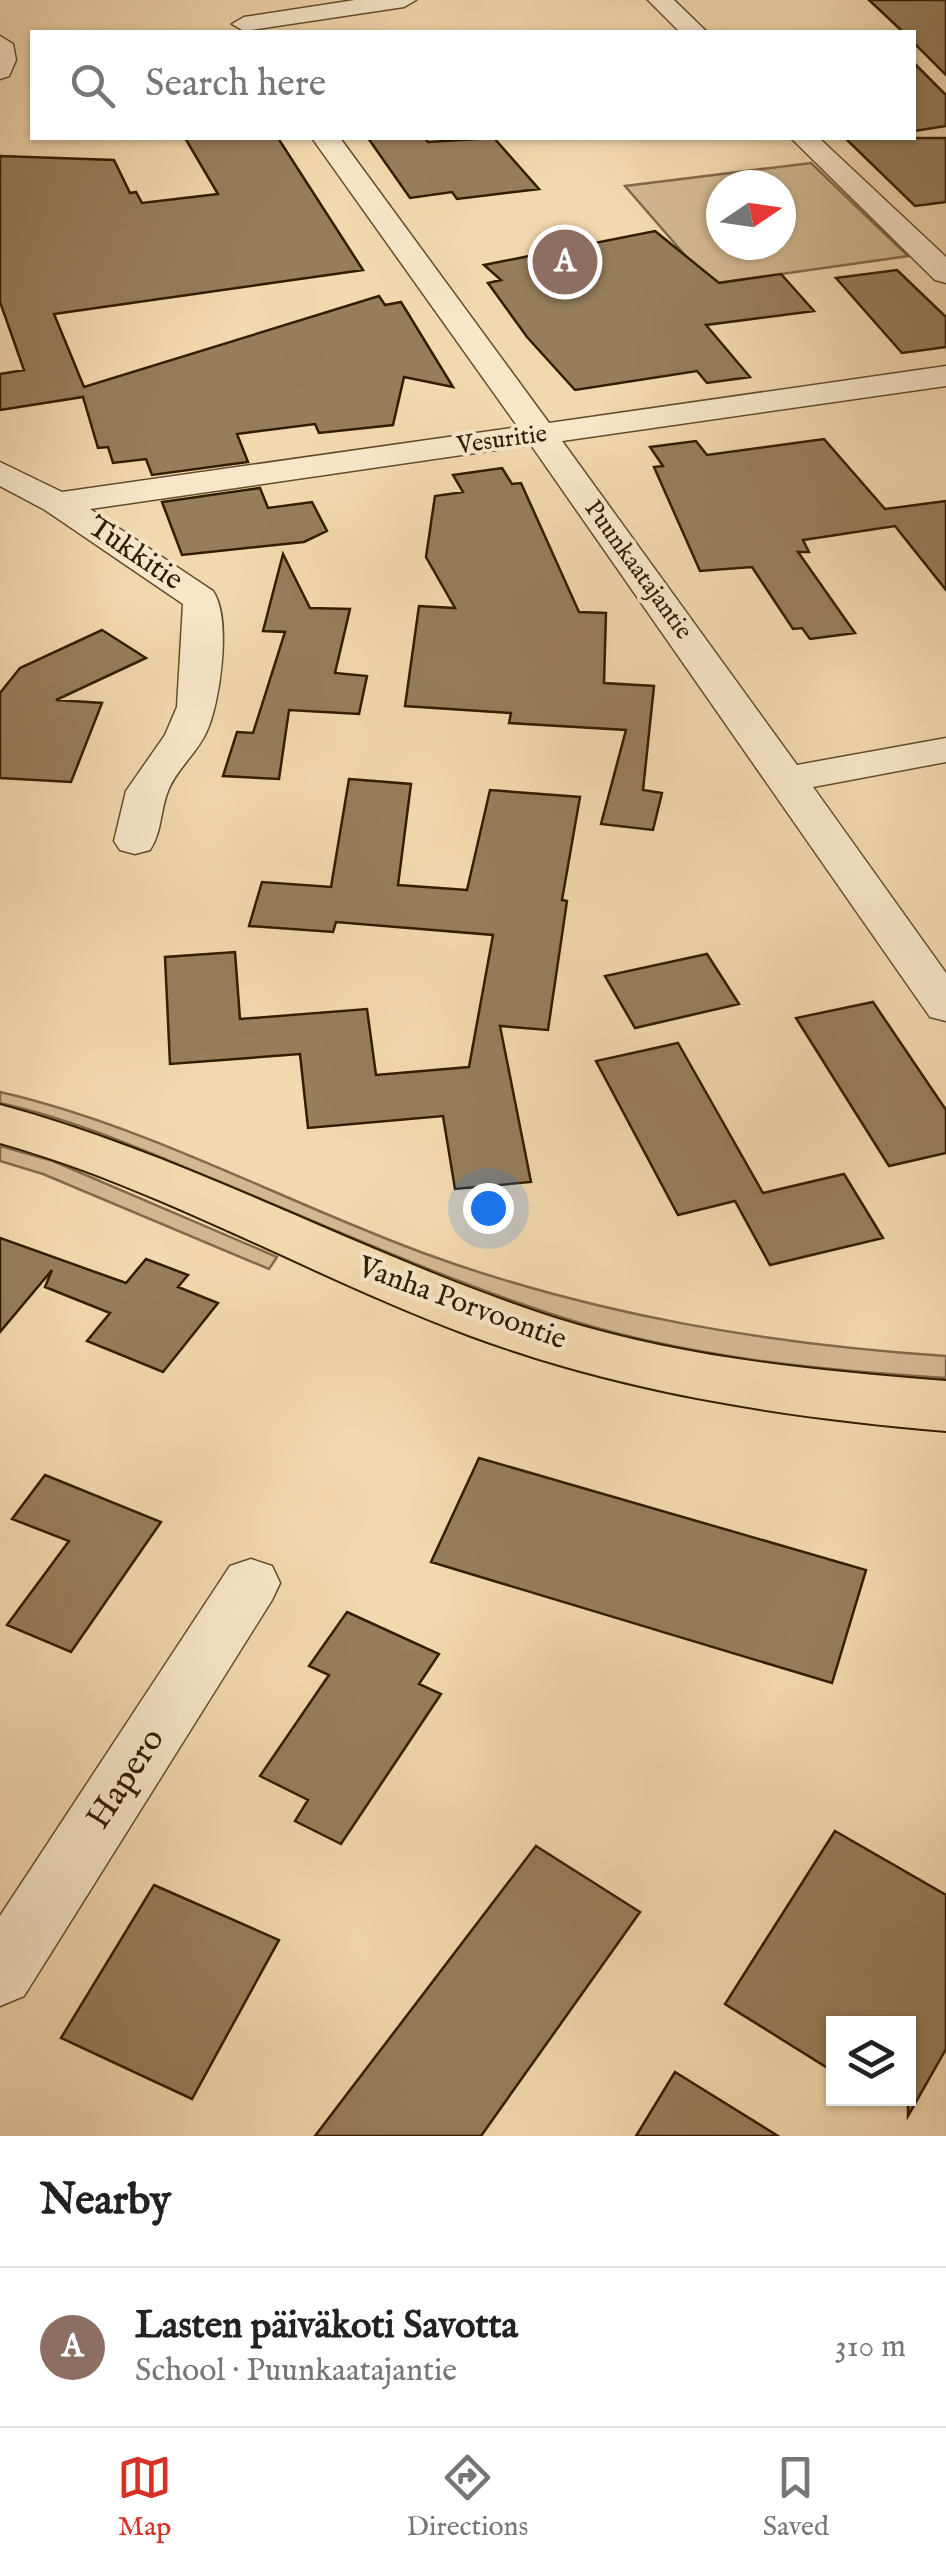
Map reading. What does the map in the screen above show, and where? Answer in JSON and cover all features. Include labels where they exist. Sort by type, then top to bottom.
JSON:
[{"type":"main road","name":"Vanha Porvoontie","points":[[0,1124],[48,1136],[115,1162],[497,1322],[592,1351],[690,1376],[838,1398],[946,1406]]},
{"type":"street","points":[[227,0],[247,28],[404,0]]},
{"type":"street","points":[[660,0],[692,30]]},
{"type":"street","points":[[0,44],[0,71]]},
{"type":"street","name":"Puunkaatajantie","points":[[327,140],[542,435],[946,1006]]},
{"type":"street","points":[[806,140],[946,274]]},
{"type":"street","name":"Vesuritie","points":[[0,500],[49,498],[542,435],[946,376]]},
{"type":"street","name":"Tukkitie","points":[[0,472],[49,498],[200,599],[204,612],[197,707],[185,735],[146,791],[136,842]]},
{"type":"street","points":[[788,780],[946,750]]},
{"type":"street","name":"Hapero","points":[[0,1974],[251,1583]]},
{"type":"shaded area","points":[[811,163],[908,256],[710,284],[625,186],[706,176],[706,260],[796,260],[796,170],[754,170]]},
{"type":"shaded area","points":[[0,1092],[109,1124],[373,1234],[489,1275],[617,1310],[748,1335],[946,1356],[946,1378],[711,1353],[573,1321],[434,1271],[105,1135],[0,1103]]},
{"type":"shaded area","points":[[0,1146],[53,1161],[277,1257],[269,1269],[43,1174],[0,1161]]},
{"type":"building","points":[[869,0],[946,0],[946,75],[916,45],[916,30],[901,30]]},
{"type":"building","points":[[916,65],[946,95],[946,126],[916,131]]},
{"type":"building","points":[[946,138],[946,202],[915,206],[847,140]]},
{"type":"building","points":[[186,140],[279,140],[363,270],[54,314],[84,387],[379,296],[385,305],[401,302],[453,387],[404,377],[393,425],[319,433],[315,424],[237,434],[248,462],[152,475],[146,459],[113,463],[108,447],[98,448],[83,397],[0,410],[0,374],[24,370],[0,302],[0,156],[114,160],[130,193],[136,192],[142,203],[218,194]]},
{"type":"building","points":[[369,140],[496,140],[539,189],[457,199],[452,192],[410,198]]},
{"type":"building","points":[[655,231],[719,283],[781,274],[814,311],[706,325],[750,377],[707,383],[697,371],[575,390],[527,337],[488,283],[501,280],[484,265]]},
{"type":"building","points":[[897,270],[946,317],[946,347],[902,353],[836,278]]},
{"type":"building","points":[[824,439],[885,509],[946,501],[946,590],[895,526],[803,540],[809,552],[798,552],[855,633],[810,639],[802,628],[793,629],[752,567],[700,571],[654,467],[663,466],[650,447],[696,441],[707,455]]},
{"type":"building","points":[[502,468],[512,484],[521,483],[579,612],[606,613],[604,683],[654,686],[643,790],[662,793],[653,830],[601,824],[626,730],[509,723],[511,713],[405,706],[419,606],[455,608],[426,557],[435,496],[463,492],[453,475]]},
{"type":"building","points":[[260,488],[268,508],[312,502],[327,531],[304,542],[182,555],[162,502]]},
{"type":"building","points":[[283,554],[310,608],[350,609],[335,673],[367,676],[359,714],[289,710],[279,779],[223,776],[237,732],[253,733],[285,632],[263,631]]},
{"type":"building","points":[[102,630],[146,658],[56,700],[102,703],[71,782],[0,778],[0,693],[20,668]]},
{"type":"building","points":[[349,779],[411,784],[398,885],[467,890],[490,790],[580,797],[562,900],[567,901],[548,1030],[500,1026],[531,1182],[455,1189],[443,1116],[308,1128],[300,1054],[170,1064],[165,957],[235,952],[240,1019],[367,1009],[376,1075],[469,1067],[493,935],[336,922],[333,932],[249,926],[262,882],[331,887]]},
{"type":"building","points":[[707,954],[739,1004],[635,1028],[605,976]]},
{"type":"building","points":[[873,1002],[946,1110],[946,1153],[889,1166],[796,1018]]},
{"type":"building","points":[[678,1043],[763,1193],[844,1174],[883,1238],[770,1265],[735,1201],[678,1215],[596,1061]]},
{"type":"building","points":[[0,1238],[126,1283],[146,1259],[188,1275],[178,1287],[218,1303],[163,1372],[87,1341],[110,1313],[45,1287],[52,1270],[0,1332]]},
{"type":"building","points":[[479,1458],[866,1570],[832,1683],[431,1562]]},
{"type":"building","points":[[45,1475],[161,1522],[71,1652],[7,1625],[69,1541],[12,1519]]},
{"type":"building","points":[[347,1612],[439,1654],[419,1684],[441,1694],[341,1844],[295,1821],[308,1800],[260,1776],[329,1675],[309,1666]]},
{"type":"building","points":[[835,1831],[946,1895],[946,2049],[916,2102],[916,2016],[826,2016],[826,2067],[725,2004]]},
{"type":"building","points":[[536,1846],[640,1912],[481,2136],[315,2136]]},
{"type":"building","points":[[154,1885],[279,1940],[192,2099],[61,2038]]},
{"type":"building","points":[[675,2072],[778,2136],[636,2136]]},
{"type":"place","name":"Lasten päiväkoti Savotta","points":[[565,262]]}]
